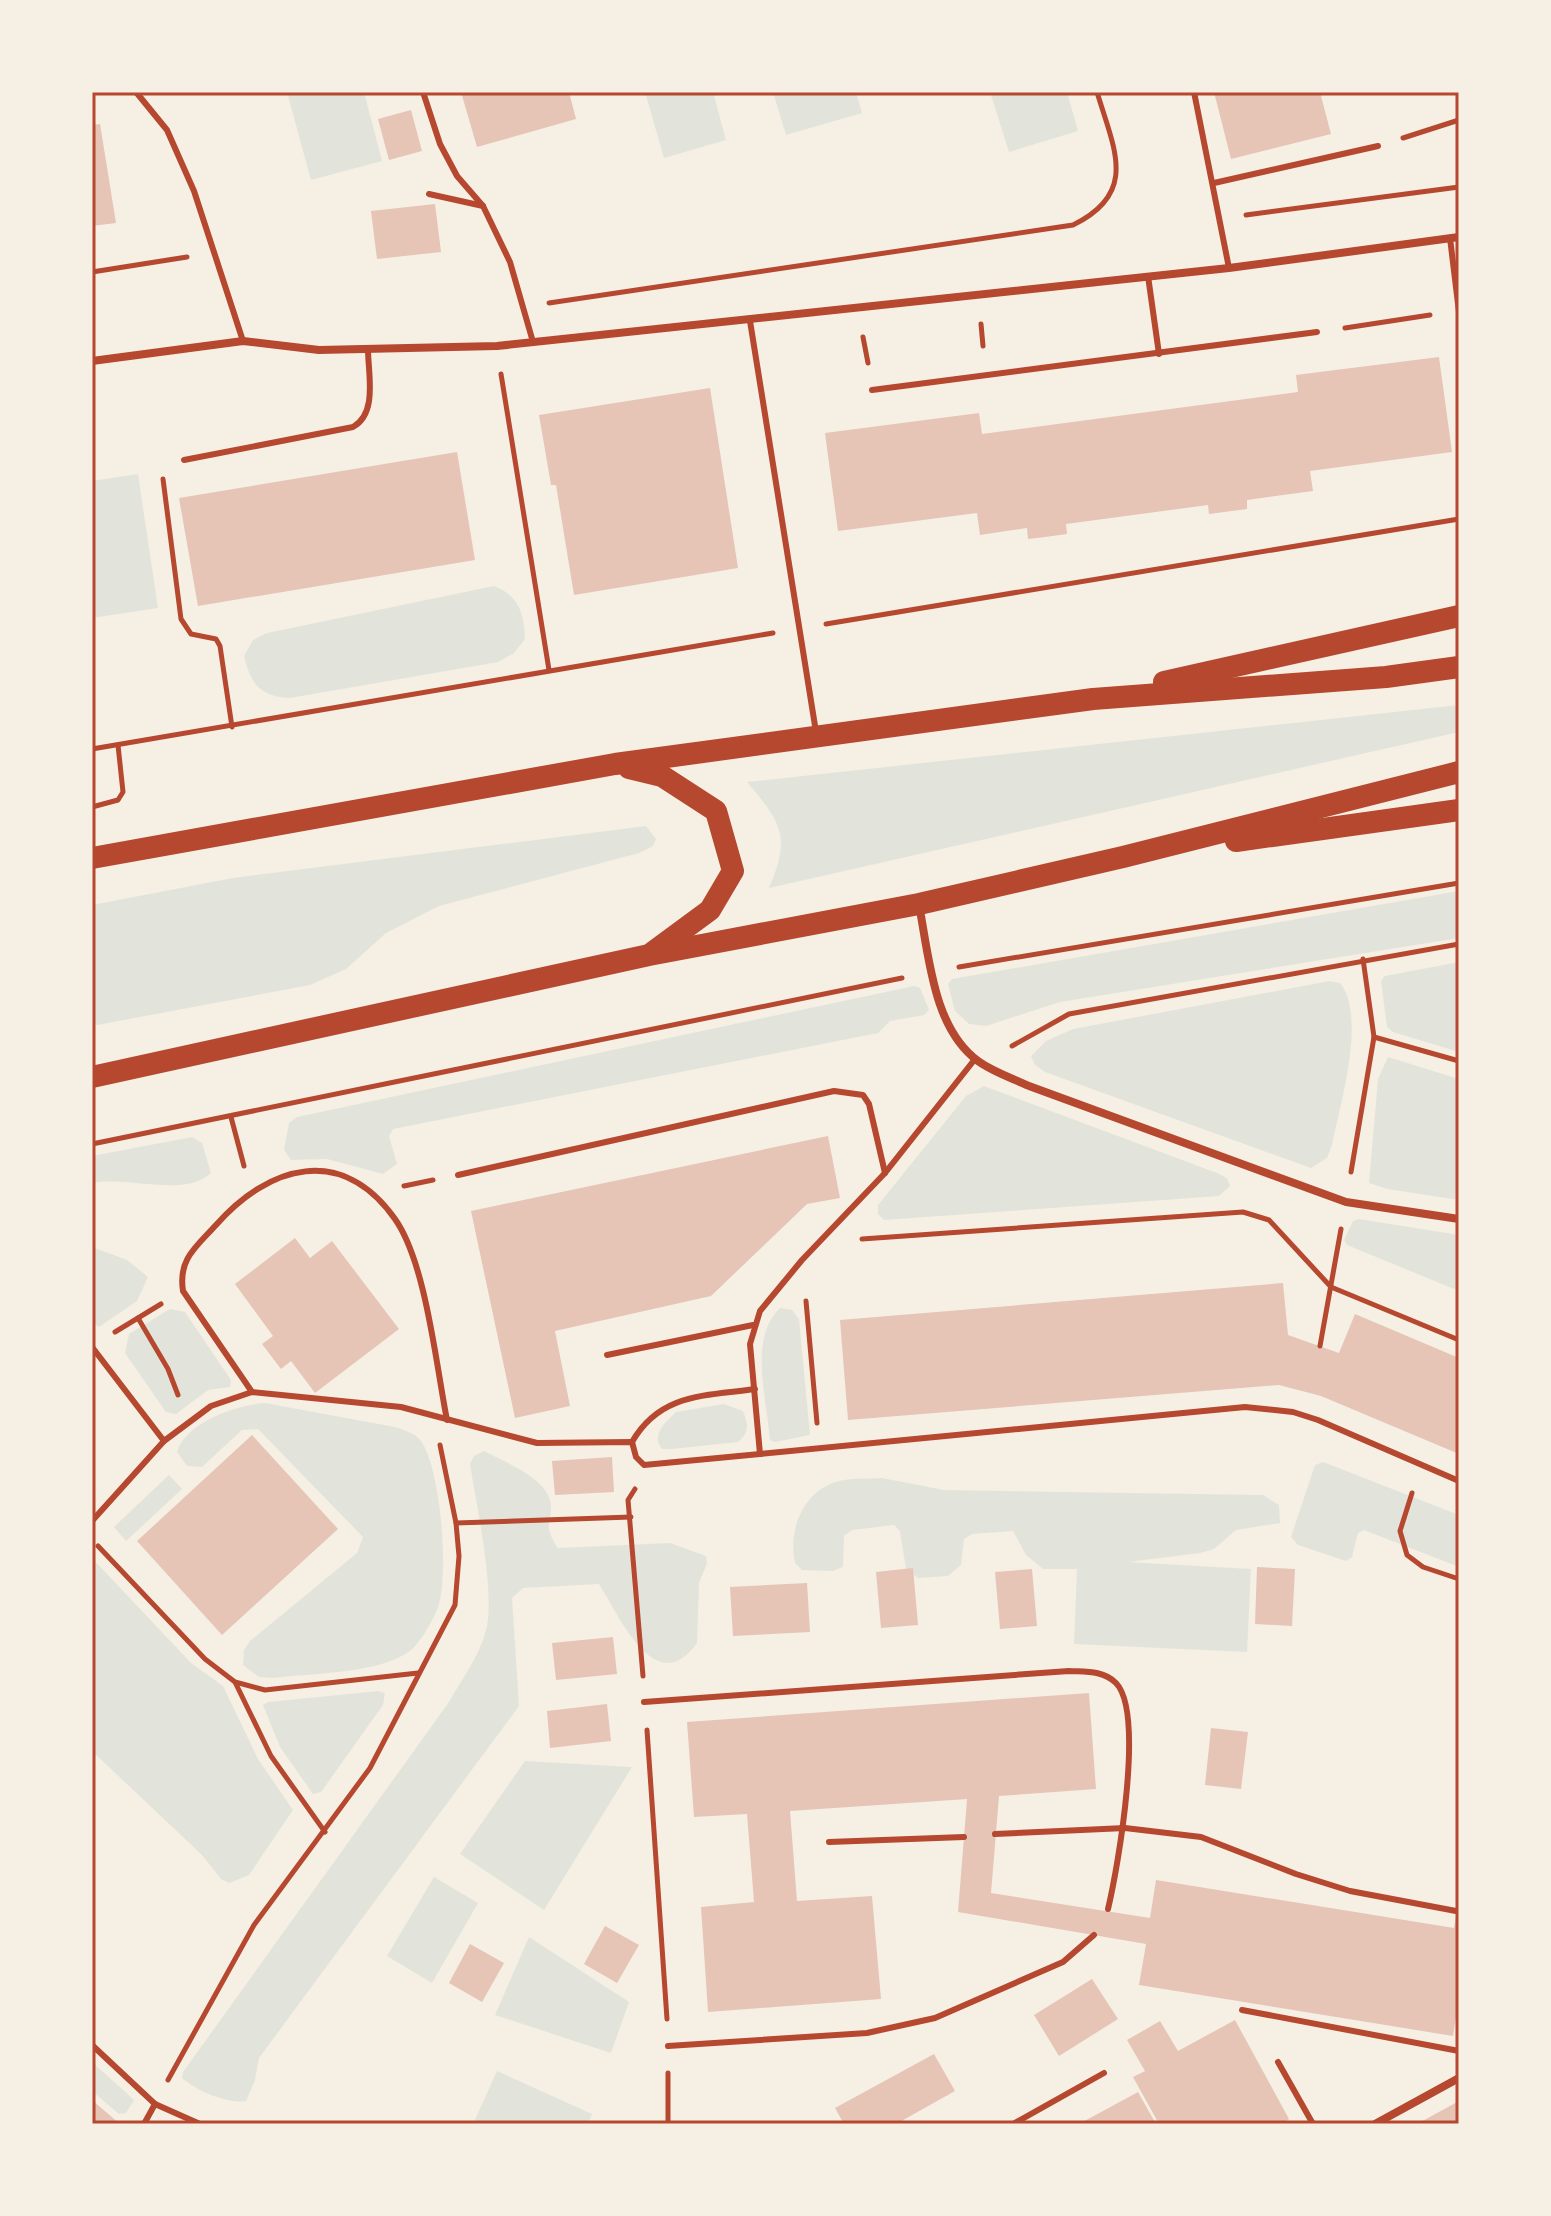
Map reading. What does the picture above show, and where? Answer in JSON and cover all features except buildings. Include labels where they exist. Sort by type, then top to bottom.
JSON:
[{"type":"highway","points":[[1093,699],[1459,616]]},
{"type":"highway","points":[[92,858],[615,764],[1093,699],[1386,677],[1459,667]]},
{"type":"highway","points":[[615,764],[662,776],[716,811],[733,871],[710,910],[649,955]]},
{"type":"highway","points":[[92,1077],[200,1057],[649,955],[919,904],[1123,857],[1459,772]]},
{"type":"highway","points":[[1123,857],[1459,810]]},
{"type":"street","points":[[92,361],[243,341],[319,350],[497,346],[1229,268],[1454,237]]},
{"type":"street","points":[[919,904],[932,972],[947,1023],[975,1059],[987,1067],[1029,1086],[1346,1202],[1459,1219]]},
{"type":"street","points":[[1375,2124],[1459,2078]]},
{"type":"lane","points":[[136,92],[167,130],[194,191],[243,341]]},
{"type":"lane","points":[[423,92],[440,144],[457,176],[483,206],[510,262],[533,342]]},
{"type":"lane","points":[[1194,92],[1229,268]]},
{"type":"lane","points":[[1214,183],[1378,146]]},
{"type":"lane","points":[[429,194],[483,206]]},
{"type":"lane","points":[[1454,237],[1459,311]]},
{"type":"lane","points":[[1148,276],[1159,354]]},
{"type":"lane","points":[[750,321],[816,738]]},
{"type":"lane","points":[[872,390],[1317,332]]},
{"type":"lane","points":[[184,460],[353,427],[362,422],[368,410],[368,349]]},
{"type":"lane","points":[[760,1454],[750,1344],[753,1325],[775,1292],[885,1173],[975,1059]]},
{"type":"lane","points":[[458,1175],[834,1091],[863,1095],[869,1104],[885,1173]]},
{"type":"lane","points":[[252,1392],[183,1291],[180,1276],[187,1255],[250,1190],[276,1177],[322,1168],[348,1179],[375,1196],[396,1220],[410,1249],[424,1301],[447,1420]]},
{"type":"lane","points":[[607,1355],[753,1325]]},
{"type":"lane","points":[[92,1347],[164,1441]]},
{"type":"lane","points":[[755,1389],[680,1400],[661,1408],[640,1428],[632,1442],[636,1457],[644,1465],[1245,1407],[1293,1412],[1318,1420],[1459,1481]]},
{"type":"lane","points":[[92,1521],[164,1441],[211,1406],[252,1392],[326,1397],[429,1414],[537,1443],[632,1442]]},
{"type":"lane","points":[[644,1702],[1069,1671],[1101,1673],[1116,1683],[1126,1700],[1125,1828],[1108,1909]]},
{"type":"lane","points":[[995,1834],[1125,1828],[1201,1837],[1296,1874],[1350,1891],[1456,1911]]},
{"type":"lane","points":[[829,1842],[964,1837]]},
{"type":"lane","points":[[668,2046],[867,2033],[935,2018],[1063,1962],[1094,1935]]},
{"type":"lane","points":[[1242,2010],[1459,2051]]},
{"type":"lane","points":[[92,2045],[155,2104],[200,2124]]},
{"type":"lane","points":[[1278,2062],[1313,2124]]},
{"type":"lane","points":[[1013,2124],[1104,2073]]},
{"type":"lane","points":[[144,2124],[155,2104]]},
{"type":"path","points":[[523,306],[1053,231],[1073,225],[1097,214],[1113,196],[1115,153],[1097,92]]},
{"type":"path","points":[[1378,146],[1459,120]]},
{"type":"path","points":[[1220,218],[1459,187]]},
{"type":"path","points":[[92,272],[212,252]]},
{"type":"path","points":[[859,309],[869,373]]},
{"type":"path","points":[[1317,332],[1459,311]]},
{"type":"path","points":[[980,312],[985,358]]},
{"type":"path","points":[[497,346],[549,670]]},
{"type":"path","points":[[184,460],[169,462],[162,474],[181,619],[191,634],[216,639],[220,646],[232,727]]},
{"type":"path","points":[[853,620],[1459,519]]},
{"type":"path","points":[[92,749],[801,628]]},
{"type":"path","points":[[92,807],[118,800],[123,792],[118,745]]},
{"type":"path","points":[[92,1144],[932,972],[1459,883]]},
{"type":"path","points":[[987,1067],[1006,1049],[1069,1014],[1459,944]]},
{"type":"path","points":[[1320,1346],[1374,1037],[1363,959]]},
{"type":"path","points":[[1374,1037],[1459,1061]]},
{"type":"path","points":[[231,1117],[250,1190]]},
{"type":"path","points":[[821,1242],[1243,1212],[1269,1220],[1331,1287],[1459,1340]]},
{"type":"path","points":[[802,1260],[819,1448]]},
{"type":"path","points":[[138,1318],[168,1369],[188,1422]]},
{"type":"path","points":[[155,2104],[254,1925],[370,1768],[455,1605],[459,1556],[456,1523],[446,1465],[429,1414]]},
{"type":"path","points":[[1421,1465],[1400,1531],[1400,1543],[1413,1561],[1459,1579]]},
{"type":"path","points":[[456,1523],[631,1517],[635,1566]]},
{"type":"path","points":[[92,1540],[205,1659],[235,1682],[265,1690],[419,1673]]},
{"type":"path","points":[[235,1682],[271,1756],[325,1832]]},
{"type":"path","points":[[653,1794],[668,2046],[668,2124]]},
{"type":"shaded area","points":[[287,92],[364,92],[382,161],[311,180]]},
{"type":"shaded area","points":[[645,92],[713,92],[726,140],[664,158]]},
{"type":"shaded area","points":[[773,92],[856,92],[862,113],[786,135]]},
{"type":"shaded area","points":[[990,92],[1067,92],[1078,131],[1009,152]]},
{"type":"shaded area","points":[[138,474],[158,608],[92,618],[92,481]]},
{"type":"shaded area","points":[[494,586],[515,600],[523,621],[525,639],[514,653],[498,662],[290,698],[264,692],[247,666],[244,656],[253,640],[267,633]]},
{"type":"shaded area","points":[[1459,705],[1459,732],[769,888],[780,856],[779,831],[768,809],[747,782]]},
{"type":"shaded area","points":[[646,826],[656,839],[653,846],[639,853],[439,906],[386,933],[346,969],[310,985],[92,1026],[92,905],[233,878]]},
{"type":"shaded area","points":[[1459,891],[1459,938],[1060,1002],[986,1026],[969,1024],[955,1011],[948,984],[952,979]]},
{"type":"shaded area","points":[[1459,962],[1459,1052],[1393,1032],[1387,1027],[1381,981],[1385,976]]},
{"type":"shaded area","points":[[1330,981],[1340,983],[1348,998],[1351,1017],[1349,1061],[1332,1145],[1327,1158],[1311,1168],[1045,1072],[1035,1065],[1031,1056],[1046,1041],[1073,1029]]},
{"type":"shaded area","points":[[914,986],[920,988],[929,1010],[924,1015],[890,1021],[878,1033],[393,1129],[389,1136],[397,1164],[383,1174],[327,1159],[291,1160],[284,1150],[289,1123],[297,1117]]},
{"type":"shaded area","points":[[1388,1057],[1459,1079],[1459,1200],[1387,1189],[1369,1183],[1378,1079]]},
{"type":"shaded area","points":[[984,1086],[1217,1173],[1227,1178],[1230,1186],[1219,1196],[884,1220],[878,1214],[878,1205],[966,1096]]},
{"type":"shaded area","points":[[192,1137],[202,1143],[211,1173],[200,1180],[172,1185],[92,1183],[92,1156]]},
{"type":"shaded area","points":[[1359,1219],[1459,1235],[1459,1291],[1347,1245],[1344,1240],[1353,1221]]},
{"type":"shaded area","points":[[92,1247],[127,1260],[148,1277],[137,1301],[99,1327],[92,1322]]},
{"type":"shaded area","points":[[780,1308],[792,1310],[799,1319],[810,1435],[775,1442],[770,1440],[762,1352],[770,1321]]},
{"type":"shaded area","points":[[170,1309],[185,1312],[231,1380],[230,1387],[208,1390],[176,1414],[166,1412],[125,1353],[129,1334]]},
{"type":"shaded area","points":[[265,1403],[395,1427],[421,1441],[434,1475],[438,1499],[443,1550],[441,1595],[435,1615],[422,1638],[397,1659],[363,1668],[273,1678],[259,1677],[243,1665],[244,1650],[250,1641],[357,1553],[363,1537],[258,1429],[242,1430],[202,1467],[187,1466],[177,1452],[182,1441],[201,1424],[227,1411]]},
{"type":"shaded area","points":[[724,1404],[743,1411],[747,1428],[738,1442],[662,1449],[659,1434],[676,1412]]},
{"type":"shaded area","points":[[484,1451],[540,1484],[550,1500],[550,1533],[558,1548],[670,1543],[706,1556],[707,1563],[699,1583],[697,1643],[682,1658],[667,1663],[654,1659],[640,1648],[628,1632],[599,1584],[523,1588],[512,1598],[519,1706],[259,2058],[255,2080],[246,2101],[204,2092],[182,2078],[183,2072],[449,1702],[480,1649],[486,1630],[489,1595],[470,1464],[474,1456]]},
{"type":"shaded area","points":[[1323,1462],[1459,1515],[1459,1567],[1364,1530],[1358,1533],[1352,1557],[1346,1561],[1298,1545],[1291,1537],[1315,1465]]},
{"type":"shaded area","points":[[169,1475],[182,1489],[126,1541],[114,1527]]},
{"type":"shaded area","points":[[882,1478],[944,1490],[1263,1495],[1279,1505],[1280,1523],[1236,1530],[1214,1549],[1200,1553],[1128,1562],[1251,1569],[1247,1652],[1074,1644],[1077,1569],[1043,1569],[1026,1555],[1013,1531],[972,1534],[964,1539],[961,1565],[948,1576],[918,1578],[906,1569],[900,1531],[894,1525],[852,1530],[844,1536],[843,1567],[833,1571],[802,1570],[795,1563],[794,1537],[797,1523],[809,1500],[830,1484],[849,1479]]},
{"type":"shaded area","points":[[92,1558],[191,1663],[223,1686],[258,1759],[293,1810],[249,1875],[229,1883],[221,1879],[202,1855],[92,1751]]},
{"type":"shaded area","points":[[378,1691],[385,1693],[383,1705],[321,1792],[313,1794],[280,1747],[263,1705]]},
{"type":"shaded area","points":[[525,1761],[632,1767],[544,1910],[460,1854]]},
{"type":"shaded area","points":[[434,1877],[478,1903],[432,1983],[387,1956]]},
{"type":"shaded area","points":[[529,1937],[629,2002],[611,2053],[495,2015]]},
{"type":"shaded area","points":[[92,2062],[134,2100],[126,2113],[119,2114],[92,2091]]},
{"type":"shaded area","points":[[497,2071],[592,2114],[588,2124],[473,2124]]}]
